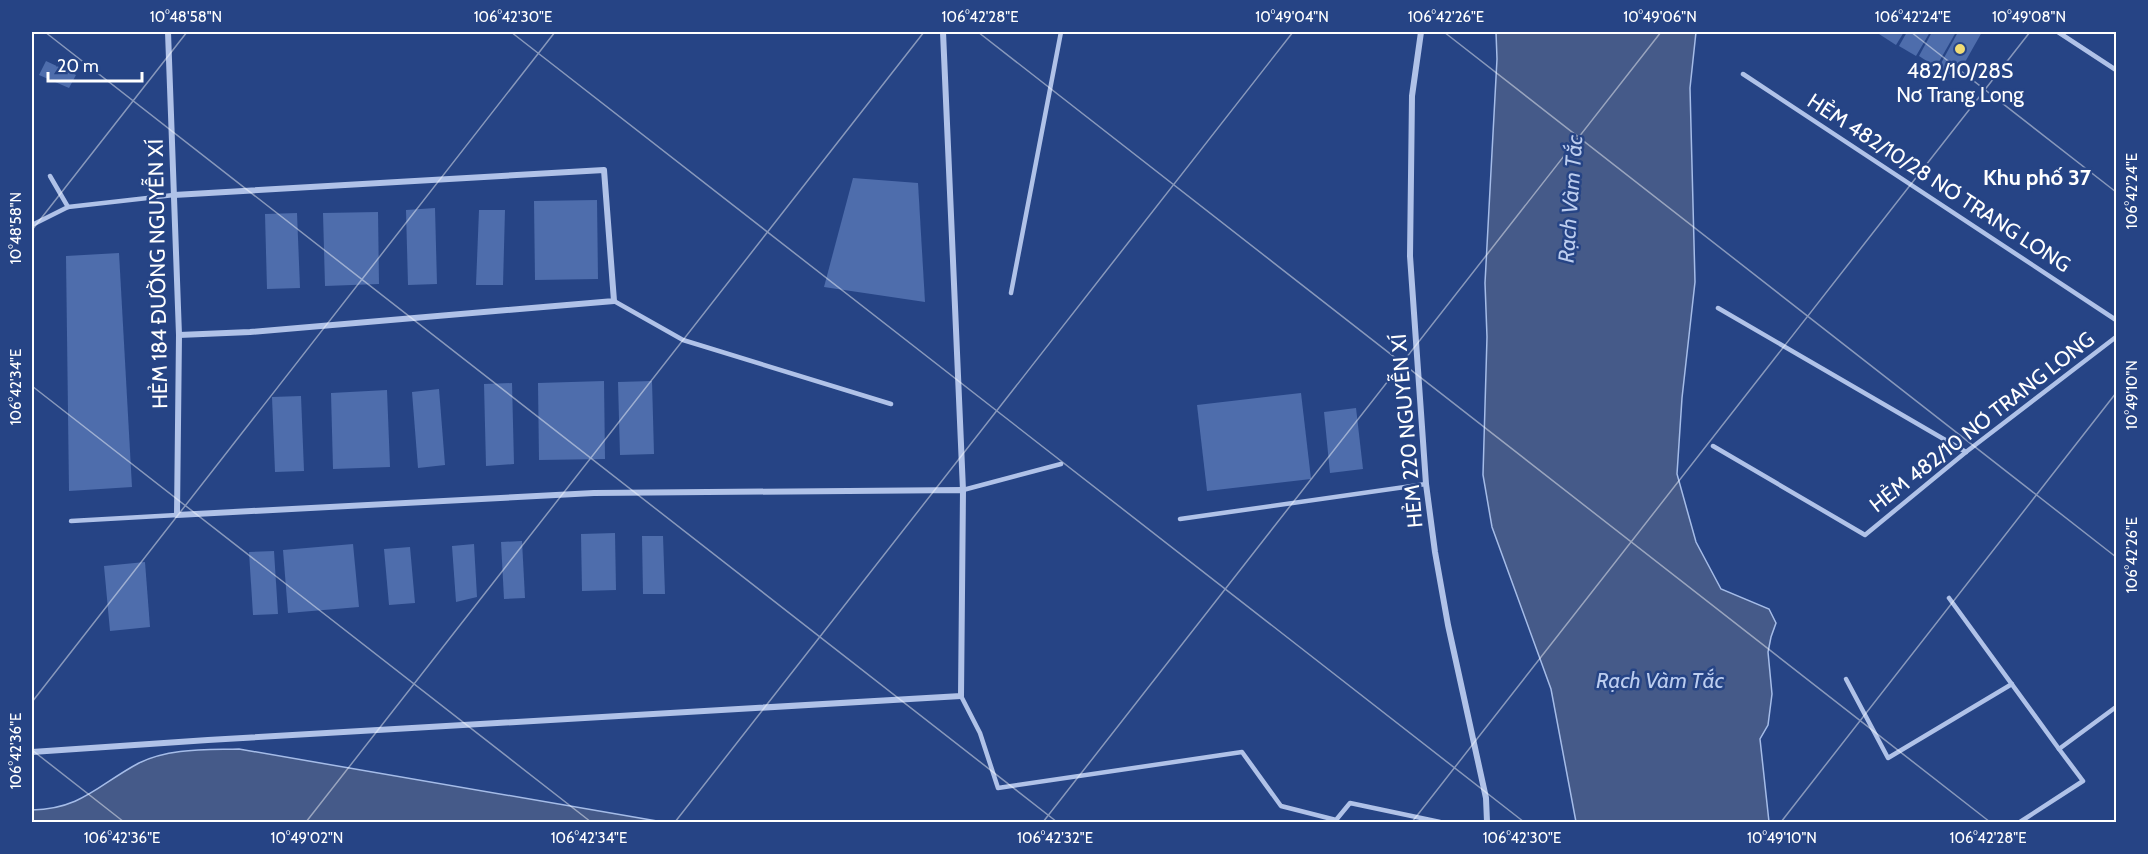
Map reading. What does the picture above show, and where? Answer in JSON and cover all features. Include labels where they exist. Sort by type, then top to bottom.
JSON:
[{"type":"street","name":"HẺM 184 ĐƯỜNG NGUYỄN XÍ","points":[[168,32],[179,335],[177,515]]},
{"type":"street","points":[[32,752],[232,738],[961,696],[963,490],[943,32]]},
{"type":"street","name":"HẺM 220 NGUYỄN XÍ","points":[[1421,32],[1412,96],[1410,256],[1425,484],[1448,625],[1486,798],[1487,822]]},
{"type":"street","points":[[174,195],[604,170],[614,301],[250,332],[179,335]]},
{"type":"street","points":[[177,515],[594,493],[963,490]]},
{"type":"lane","points":[[1011,293],[1061,32]]},
{"type":"lane","points":[[2058,32],[2116,70]]},
{"type":"lane","name":"HẺM 482/10/28 NƠ TRANG LONG","points":[[1743,74],[2116,320]]},
{"type":"lane","points":[[50,176],[68,207]]},
{"type":"lane","points":[[32,225],[68,207],[174,195]]},
{"type":"lane","points":[[614,301],[683,340],[891,404]]},
{"type":"lane","points":[[1718,309],[1966,452]]},
{"type":"lane","name":"HẺM 482/10 NƠ TRANG LONG","points":[[1713,446],[1865,535],[1966,452],[2116,337]]},
{"type":"lane","points":[[963,490],[1061,464]]},
{"type":"lane","points":[[1180,519],[1425,484]]},
{"type":"lane","points":[[71,521],[177,515]]},
{"type":"lane","points":[[1949,598],[2084,781],[2020,822]]},
{"type":"lane","points":[[1846,679],[1888,758],[2012,684]]},
{"type":"lane","points":[[961,696],[980,733],[998,788],[1242,752],[1281,806],[1336,820],[1350,803],[1440,822]]},
{"type":"lane","points":[[2059,749],[2116,707]]},
{"type":"water","name":"Rạch Vàm Tắc","points":[[1496,32],[1696,32],[1690,88],[1695,282],[1682,398],[1677,474],[1696,542],[1721,589],[1769,609],[1776,623],[1768,652],[1772,694],[1768,725],[1760,739],[1769,822],[1576,822],[1551,689],[1492,527],[1483,475],[1487,337],[1485,283],[1497,59]]},
{"type":"water","points":[[239,749],[661,822],[32,822],[32,810],[49,809],[77,800],[151,758],[175,752]]},
{"type":"building","points":[[1880,32],[1904,32],[1896,45],[1879,34]]},
{"type":"building","points":[[1907,32],[1930,32],[1916,56],[1899,46]]},
{"type":"building","points":[[1932,32],[1956,32],[1936,67],[1919,56]]},
{"type":"building","name":"482/10/28S Nơ Trang Long","points":[[1958,32],[1982,32],[1956,78],[1939,67]]},
{"type":"building","points":[[46,61],[76,75],[69,88],[39,75]]},
{"type":"building","points":[[853,178],[918,183],[925,302],[824,287]]},
{"type":"building","points":[[597,200],[598,279],[535,280],[534,201]]},
{"type":"building","points":[[435,208],[437,284],[408,285],[406,210]]},
{"type":"building","points":[[479,210],[505,210],[503,285],[476,285]]},
{"type":"building","points":[[378,212],[379,284],[325,286],[323,213]]},
{"type":"building","points":[[297,213],[300,288],[267,289],[265,214]]},
{"type":"building","points":[[119,253],[132,487],[69,491],[66,256]]},
{"type":"building","points":[[604,381],[605,459],[539,460],[538,383]]},
{"type":"building","points":[[652,381],[654,454],[620,455],[618,382]]},
{"type":"building","points":[[512,383],[514,464],[486,466],[484,384]]},
{"type":"building","points":[[439,389],[445,465],[418,468],[412,392]]},
{"type":"building","points":[[387,390],[390,467],[333,469],[331,393]]},
{"type":"building","points":[[1301,393],[1311,479],[1207,491],[1197,405]]},
{"type":"building","points":[[301,396],[304,471],[275,472],[272,397]]},
{"type":"building","points":[[1356,408],[1363,469],[1330,473],[1324,412]]},
{"type":"building","points":[[615,533],[616,590],[582,591],[581,534]]},
{"type":"building","points":[[642,536],[663,536],[665,594],[643,594]]},
{"type":"building","points":[[522,541],[525,598],[504,599],[501,542]]},
{"type":"building","points":[[353,544],[359,607],[288,613],[283,550]]},
{"type":"building","points":[[474,544],[477,597],[456,602],[452,546]]},
{"type":"building","points":[[410,547],[415,603],[389,605],[384,549]]},
{"type":"building","points":[[274,551],[278,614],[253,615],[249,552]]},
{"type":"building","points":[[145,562],[150,627],[110,631],[104,566]]},
{"type":"place","name":"482/10/28S Nơ Trang Long","points":[[1960,49]]},
{"type":"district","name":"Khu phố 37","points":[[2037,177]]}]
